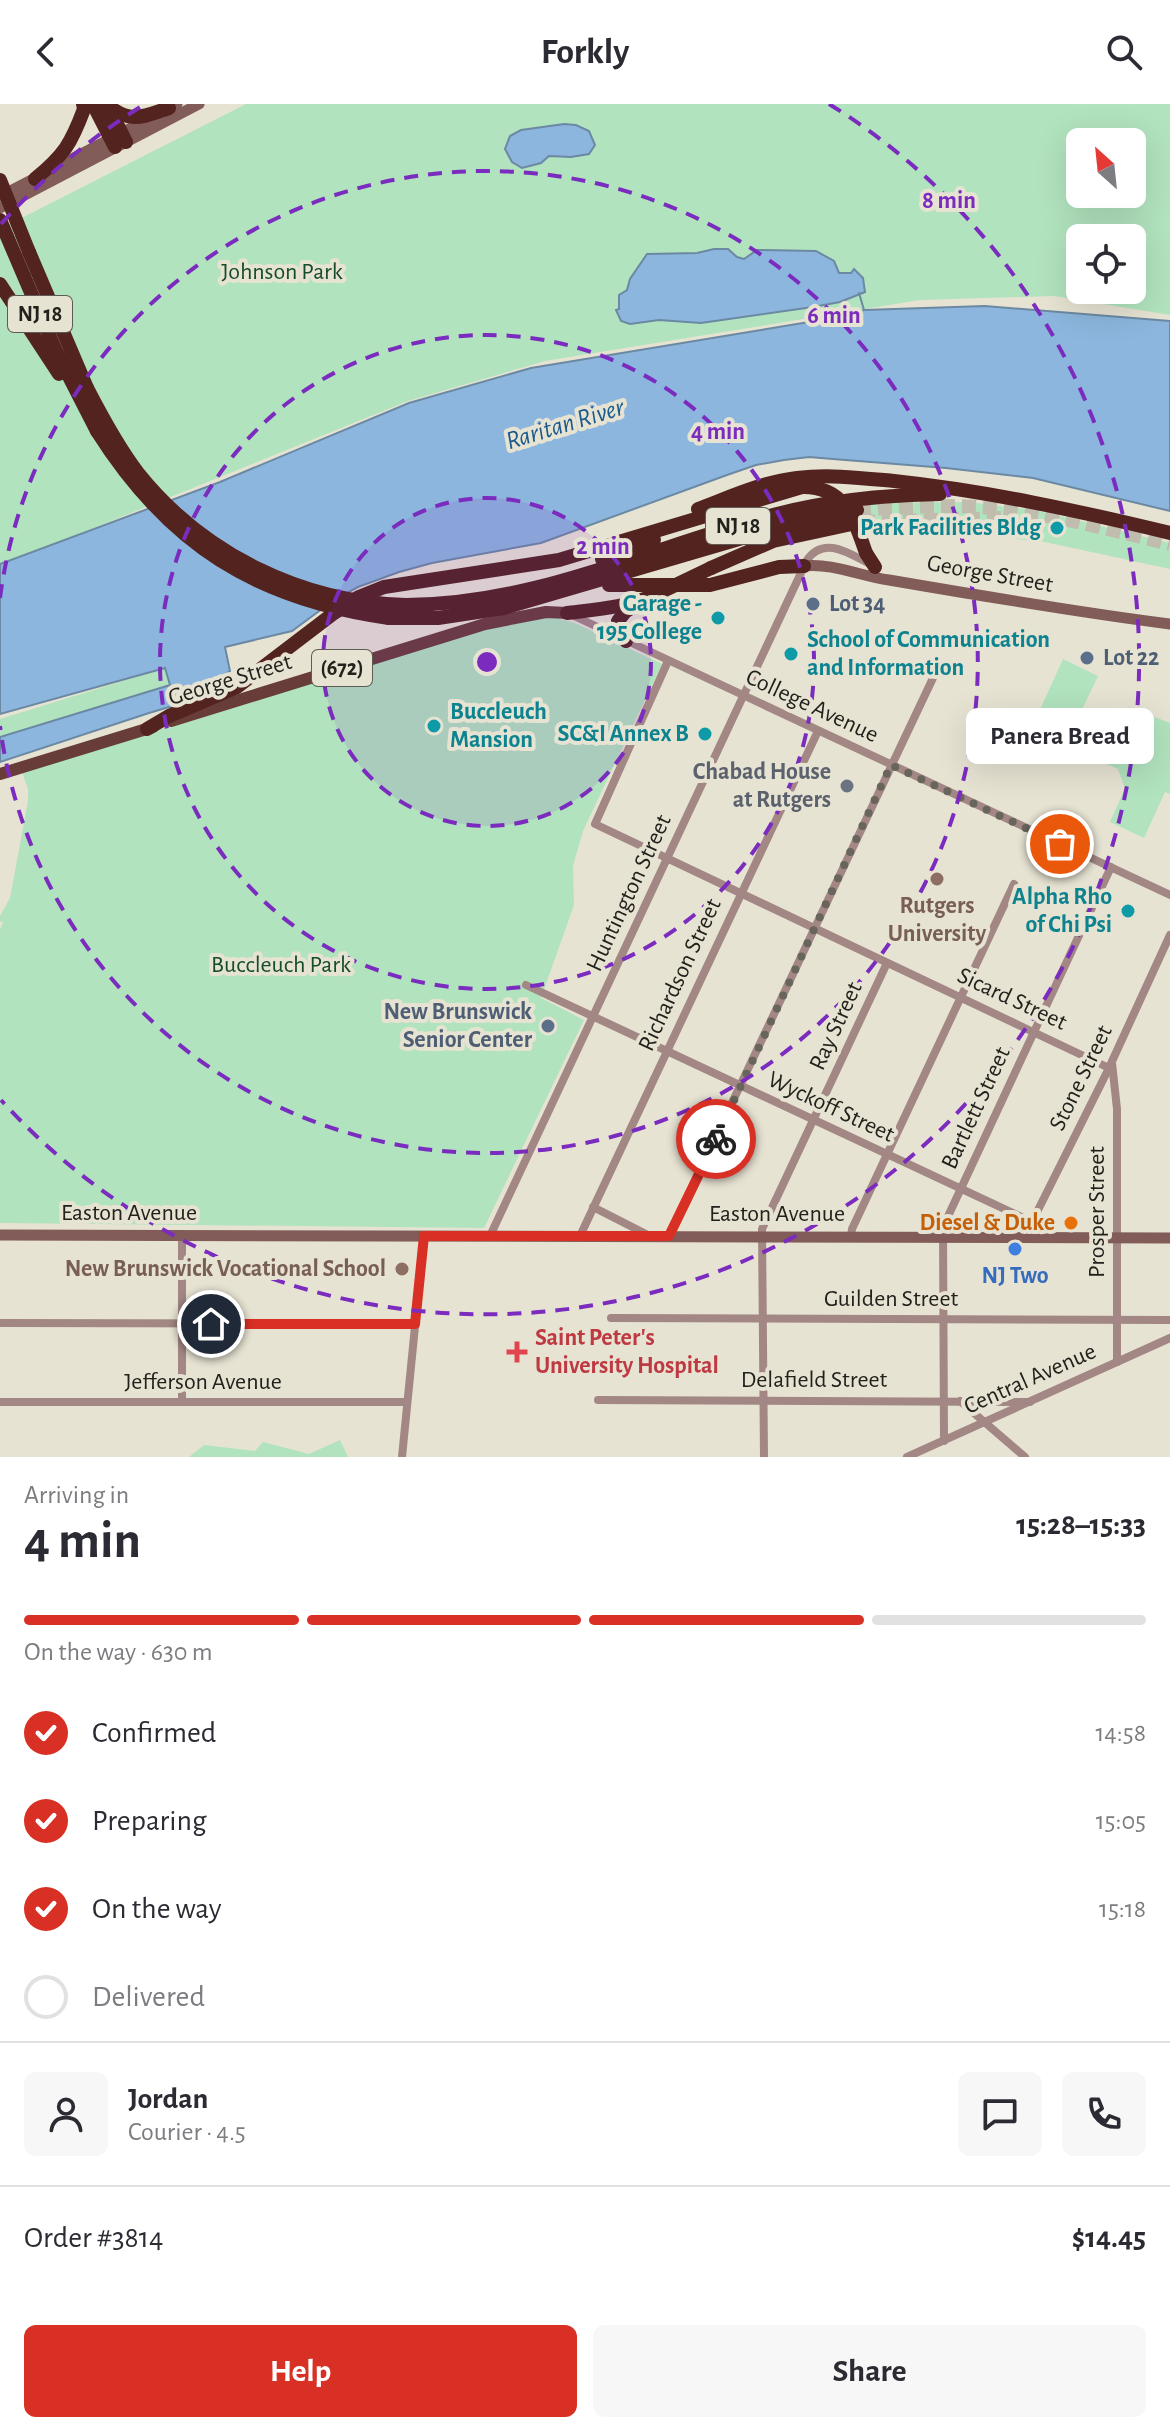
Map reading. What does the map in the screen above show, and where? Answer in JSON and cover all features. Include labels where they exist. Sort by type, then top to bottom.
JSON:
[{"type":"highway","points":[[35,179],[57,161],[73,139],[83,104]]},
{"type":"highway","points":[[93,104],[118,140]]},
{"type":"highway","points":[[107,104],[118,140]]},
{"type":"highway","points":[[107,104],[123,116],[136,118],[173,106]]},
{"type":"highway","name":"NJ 18","points":[[0,180],[77,388],[122,450],[174,511],[232,555],[314,592],[377,604],[475,600],[560,582],[775,514],[823,503],[901,494],[1008,496],[1170,533]]},
{"type":"highway","name":"NJ 18","points":[[0,220],[97,431],[128,477],[163,516],[197,544],[238,571],[297,598],[329,608],[389,618],[467,615],[573,589],[787,525],[859,516],[773,541],[640,602]]},
{"type":"highway","points":[[0,284],[77,388]]},
{"type":"highway","points":[[559,560],[760,486],[794,478],[839,476],[1008,496]]},
{"type":"highway","points":[[147,729],[169,716],[237,687],[359,597],[394,585],[559,560],[802,487],[824,490],[841,501],[853,519],[875,567]]},
{"type":"highway","points":[[475,600],[588,564],[747,503]]},
{"type":"highway","points":[[573,589],[617,584],[710,585],[779,567],[804,566]]},
{"type":"highway","points":[[567,613],[640,602]]},
{"type":"highway","points":[[626,641],[618,621],[640,602]]},
{"type":"main road","name":"George Street","points":[[0,774],[485,624],[546,612],[567,613]]},
{"type":"street","points":[[0,196],[199,104]]},
{"type":"street","points":[[0,208],[173,106]]},
{"type":"street","points":[[804,566],[810,555],[828,547],[915,584]]},
{"type":"street","name":"George Street","points":[[804,566],[822,565],[988,598],[1170,624]]},
{"type":"street","name":"Huntington Street","points":[[490,1236],[804,566]]},
{"type":"street","name":"College Avenue","points":[[567,613],[1170,895]]},
{"type":"street","name":"Sicard Street","points":[[668,661],[595,824],[1110,1065]]},
{"type":"street","points":[[669,1236],[933,678]]},
{"type":"street","name":"Richardson Street","points":[[580,1236],[818,731]]},
{"type":"street","name":"Bartlett Street","points":[[944,1441],[943,1227],[1111,867]]},
{"type":"street","points":[[851,1236],[1014,884]]},
{"type":"street","name":"Stone Street","points":[[1032,1222],[1170,935]]},
{"type":"street","name":"Ray Street","points":[[762,1236],[762,1229],[887,963]]},
{"type":"street","name":"Wyckoff Street","points":[[526,985],[1032,1222]]},
{"type":"street","name":"Prosper Street","points":[[1110,1065],[1117,1109],[1117,1362]]},
{"type":"street","points":[[593,1207],[631,1229],[651,1236]]},
{"type":"street","points":[[1032,1222],[1041,1237]]},
{"type":"street","name":"Easton Avenue","points":[[0,1235],[1170,1238]]},
{"type":"street","points":[[182,1235],[182,1402]]},
{"type":"street","points":[[402,1457],[424,1236]]},
{"type":"street","points":[[762,1236],[764,1457]]},
{"type":"street","name":"Guilden Street","points":[[611,1318],[1170,1320]]},
{"type":"street","points":[[0,1323],[415,1324]]},
{"type":"street","name":"Central Avenue","points":[[907,1457],[1170,1338]]},
{"type":"street","name":"Delafield Street","points":[[598,1400],[1030,1402]]},
{"type":"street","points":[[960,1401],[1025,1457]]},
{"type":"street","name":"Jefferson Avenue","points":[[0,1402],[407,1402]]},
{"type":"green space","name":"Johnson Park","points":[[246,104],[1170,104],[1170,315],[1103,304],[1146,304],[1146,224],[1066,224],[1066,298],[920,300],[545,361],[408,401],[0,566],[0,229]]},
{"type":"green space","points":[[968,502],[1039,511],[1170,543],[1170,569],[1045,542],[931,530],[869,532],[858,503]]},
{"type":"green space","name":"Buccleuch Park","points":[[552,617],[575,623],[662,664],[583,831],[573,866],[574,905],[541,998],[584,1020],[484,1228],[0,1223],[0,929],[3,923],[0,916],[10,898],[28,801],[28,789],[22,772],[490,627]]},
{"type":"green space","points":[[1063,659],[1098,676],[1068,739],[1034,723]]},
{"type":"green space","points":[[165,668],[170,685],[0,737],[0,719]]},
{"type":"green space","points":[[1129,707],[1170,723],[1170,794],[1165,792],[1144,838],[1110,822],[1125,788],[1118,769],[1104,763],[1111,746],[1099,740],[1113,712],[1124,717]]},
{"type":"green space","points":[[340,1440],[348,1457],[189,1457],[204,1445],[255,1451],[263,1442],[309,1454]]},
{"type":"water","points":[[564,124],[589,131],[595,145],[589,154],[549,156],[541,163],[522,168],[512,162],[505,149],[510,136],[521,130]]},
{"type":"water","points":[[728,249],[744,259],[757,250],[816,251],[834,261],[839,273],[851,273],[854,269],[863,278],[865,292],[840,302],[701,323],[659,320],[630,324],[621,321],[616,310],[619,309],[619,295],[627,290],[630,279],[647,254],[697,253]]},
{"type":"water","name":"Raritan River","points":[[985,306],[1170,321],[1170,511],[1033,478],[946,468],[809,457],[756,465],[541,543],[432,563],[358,587],[334,600],[292,631],[225,647],[230,671],[225,674],[227,686],[174,709],[169,707],[149,713],[0,762],[0,737],[170,685],[165,668],[0,714],[0,564],[220,482],[409,403],[531,368],[833,318],[864,310]]},
{"type":"waterway","points":[[859,293],[864,310]]},
{"type":"tunnel","points":[[857,510],[942,506],[993,508],[1060,518],[1170,544]]},
{"type":"tunnel","points":[[861,522],[1005,518]]},
{"type":"way so far","points":[[716,1139],[891,765],[1060,844]]},
{"type":"place","name":"Park Facilities Bldg","points":[[1057,528]]},
{"type":"place","name":"Lot 34","points":[[813,604]]},
{"type":"place","name":"Garage - 195 College","points":[[718,618]]},
{"type":"place","name":"School of Communication and Information","points":[[791,654]]},
{"type":"place","name":"Lot 22","points":[[1087,658]]},
{"type":"place","name":"Buccleuch Mansion","points":[[434,726]]},
{"type":"place","name":"SC&I Annex B","points":[[705,734]]},
{"type":"place","name":"Chabad House at Rutgers","points":[[847,786]]},
{"type":"place","name":"Panera Bread","points":[[1060,844]]},
{"type":"place","name":"Rutgers University","points":[[937,879]]},
{"type":"place","name":"Alpha Rho of Chi Psi","points":[[1128,911]]},
{"type":"place","name":"New Brunswick Senior Center","points":[[548,1026]]},
{"type":"place","name":"Diesel & Duke","points":[[1071,1223]]},
{"type":"place","name":"NJ Two","points":[[1015,1249]]},
{"type":"place","name":"New Brunswick Vocational School","points":[[402,1269]]},
{"type":"place","name":"Saint Peter's University Hospital","points":[[517,1352]]},
{"type":"route","points":[[211,1324],[415,1324],[424,1236],[669,1236],[716,1139]]}]
